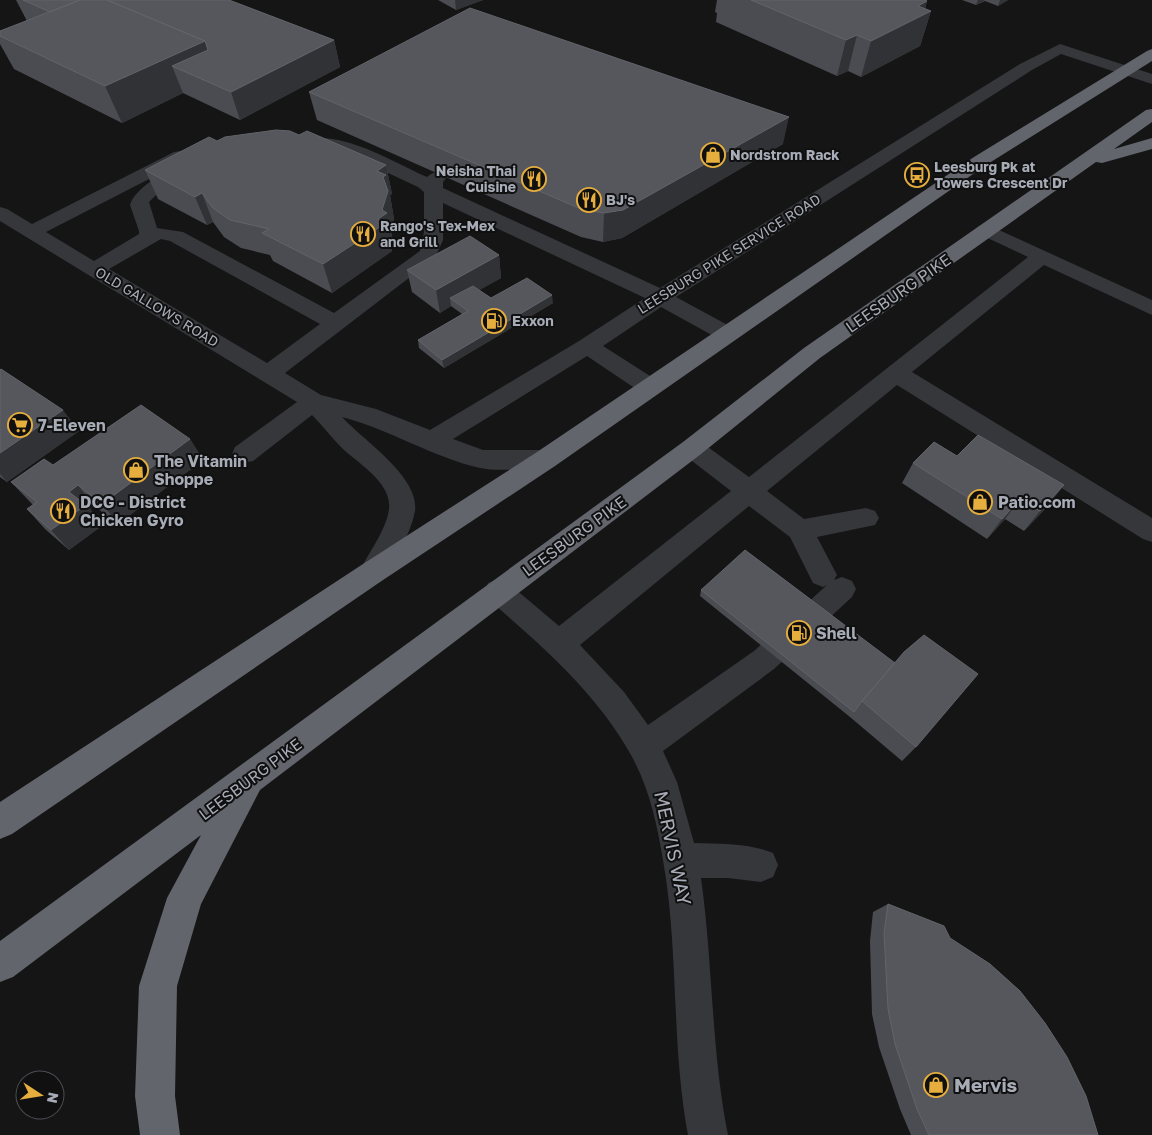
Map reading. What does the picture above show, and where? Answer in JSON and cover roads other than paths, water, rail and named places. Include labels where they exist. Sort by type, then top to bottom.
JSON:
[{"type":"highway","points":[[0,822],[372,572],[546,459],[980,161],[1117,74],[1152,54]]},
{"type":"highway","name":"LEESBURG PIKE","points":[[0,964],[692,448],[812,353],[1152,114]]},
{"type":"highway","points":[[1077,166],[1152,143]]},
{"type":"highway","points":[[160,1135],[155,1096],[158,986],[185,898],[249,780]]},
{"type":"street","name":"LEESBURG PIKE SERVICE ROAD","points":[[433,440],[587,346],[662,296],[1026,68],[1060,49],[1117,74]]},
{"type":"street","points":[[1026,68],[1064,67],[1152,79]]},
{"type":"street","points":[[1117,74],[1152,94]]},
{"type":"street","points":[[322,143],[342,132]]},
{"type":"street","points":[[282,146],[322,143],[344,146],[390,159],[425,183],[437,183],[662,296],[727,334]]},
{"type":"street","points":[[32,232],[178,157],[197,158],[155,187],[140,201],[139,205],[149,232],[148,237]]},
{"type":"street","points":[[268,374],[428,254],[433,244],[437,183]]},
{"type":"street","name":"OLD GALLOWS ROAD","points":[[0,213],[314,401],[368,415],[433,440],[451,450],[483,459],[546,459]]},
{"type":"street","points":[[986,230],[1152,308]]},
{"type":"street","points":[[95,269],[148,237],[160,233],[176,236],[335,323]]},
{"type":"street","points":[[560,643],[1042,256]]},
{"type":"street","points":[[587,346],[650,387]]},
{"type":"street","points":[[896,374],[1152,531]]},
{"type":"street","points":[[244,454],[314,401]]},
{"type":"street","name":"OLD GALLOWS ROAD","points":[[314,401],[348,438],[386,473],[398,489],[402,501],[398,520],[372,572]]},
{"type":"street","points":[[644,746],[764,660],[833,582],[800,530],[692,448]]},
{"type":"street","points":[[800,530],[866,518]]},
{"type":"street","name":"MERVIS WAY","points":[[498,591],[560,643],[623,714],[644,746],[661,785],[672,822],[680,860],[690,927],[700,1088],[708,1135]]},
{"type":"street","points":[[680,860],[728,861],[760,865]]},
{"type":"place","name":"Nordstrom Rack","points":[[713,155]]},
{"type":"place","name":"Leesburg Pk at Towers Crescent Dr","points":[[917,175]]},
{"type":"place","name":"Neisha Thai Cuisine","points":[[534,179]]},
{"type":"place","name":"BJ's","points":[[589,200]]},
{"type":"place","name":"Rango's Tex-Mex and Grill","points":[[363,234]]},
{"type":"place","name":"Exxon","points":[[494,321]]},
{"type":"place","name":"7-Eleven","points":[[20,425]]},
{"type":"place","name":"The Vitamin Shoppe","points":[[136,470]]},
{"type":"place","name":"Patio.com","points":[[980,502]]},
{"type":"place","name":"DCG - District Chicken Gyro","points":[[63,511]]},
{"type":"place","name":"Shell","points":[[799,633]]},
{"type":"place","name":"Mervis","points":[[936,1085]]}]
